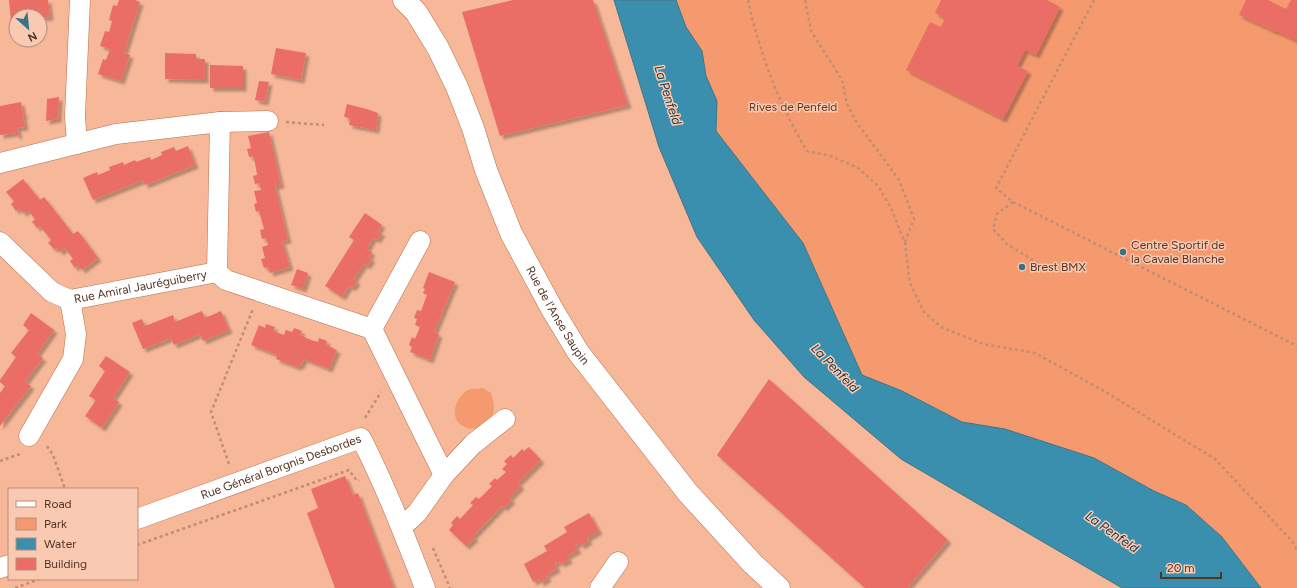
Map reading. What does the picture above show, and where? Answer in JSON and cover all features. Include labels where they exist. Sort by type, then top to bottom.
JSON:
[{"type":"street","points":[[76,144],[75,116],[80,0]]},
{"type":"street","name":"Rue de l'Anse Saupin","points":[[404,0],[416,12],[438,48],[457,87],[473,128],[486,170],[511,233],[552,309],[578,352],[688,493],[753,564],[779,588]]},
{"type":"street","points":[[0,163],[116,134],[220,122],[268,121]]},
{"type":"street","points":[[216,272],[220,122]]},
{"type":"street","points":[[420,241],[372,329],[444,475]]},
{"type":"street","points":[[0,242],[52,292],[70,300]]},
{"type":"street","name":"Rue Amiral Jauréguiberry","points":[[29,436],[73,359],[76,334],[70,300],[216,272],[226,280],[372,329]]},
{"type":"street","points":[[402,527],[417,513],[444,475],[473,444],[505,420]]},
{"type":"street","name":"Rue Général Borgnis Desbordes","points":[[138,519],[361,438],[378,472],[402,527],[424,588]]},
{"type":"street","points":[[600,588],[618,562]]},
{"type":"path","points":[[748,0],[752,18],[775,88],[799,138],[807,151],[831,156],[858,168],[878,186],[890,208],[905,243],[910,284],[924,312],[941,327],[983,344],[1035,353],[1104,391],[1215,459],[1292,541],[1297,550]]},
{"type":"path","points":[[805,0],[810,31],[842,80],[847,104],[857,123],[899,180],[914,219],[905,243]]},
{"type":"path","points":[[1094,0],[996,188],[1013,202],[1297,346]]},
{"type":"path","points":[[268,121],[324,124]]},
{"type":"path","points":[[1013,202],[997,214],[992,229],[1007,244],[1040,264]]},
{"type":"path","points":[[222,443],[211,412],[260,292]]},
{"type":"path","points":[[364,423],[365,417],[384,387]]},
{"type":"path","points":[[53,455],[65,488]]},
{"type":"path","points":[[138,545],[349,470],[356,481],[378,472]]},
{"type":"path","points":[[15,588],[37,580]]},
{"type":"green space","name":"Rives de Penfeld","points":[[676,0],[1297,0],[1297,588],[1261,588],[1222,537],[1186,505],[1154,491],[1094,458],[1005,429],[962,422],[902,391],[862,375],[803,243],[716,131],[717,101],[706,76],[702,51],[686,27]]},
{"type":"green space","points":[[483,388],[491,393],[494,406],[493,413],[490,419],[482,426],[470,429],[460,424],[457,420],[455,415],[456,406],[461,396],[468,390]]},
{"type":"water","name":"La Penfeld","points":[[614,0],[676,0],[686,27],[702,51],[706,76],[717,101],[716,131],[803,243],[862,375],[902,391],[962,422],[1005,429],[1094,458],[1154,491],[1186,505],[1222,537],[1261,588],[1122,588],[901,459],[804,377],[754,320],[697,237],[659,147]]},
{"type":"building","points":[[9,0],[48,0],[50,17],[48,17],[48,8],[10,8]]},
{"type":"building","points":[[119,0],[135,0],[140,2],[124,53],[130,55],[121,81],[98,74],[103,59],[106,60],[110,49],[100,46],[105,31],[109,32],[112,21],[109,20],[113,5],[117,6]]},
{"type":"building","points":[[513,0],[593,0],[628,105],[500,136],[462,12]]},
{"type":"building","points":[[941,0],[1047,0],[1060,7],[1036,55],[1025,50],[1017,66],[1028,71],[1003,119],[906,70],[930,22],[941,27],[945,18],[935,13]]},
{"type":"building","points":[[1246,0],[1268,0],[1286,9],[1291,0],[1297,0],[1297,41],[1239,15]]},
{"type":"building","points":[[276,48],[306,53],[301,80],[271,74]]},
{"type":"building","points":[[165,53],[196,54],[196,59],[205,59],[205,80],[165,79]]},
{"type":"building","points":[[210,65],[243,66],[243,88],[210,88]]},
{"type":"building","points":[[259,81],[269,82],[265,102],[255,100]]},
{"type":"building","points":[[59,97],[58,119],[46,121],[47,99]]},
{"type":"building","points":[[21,102],[23,114],[25,113],[25,115],[23,115],[25,127],[17,128],[19,135],[16,136],[16,133],[0,135],[0,106]]},
{"type":"building","points":[[347,104],[378,113],[376,130],[349,125],[350,118],[344,117]]},
{"type":"building","points":[[269,132],[281,185],[275,186],[288,240],[282,241],[290,267],[270,273],[268,267],[264,268],[261,259],[265,258],[262,247],[268,245],[266,238],[262,239],[260,230],[264,229],[259,211],[256,212],[254,204],[257,203],[254,191],[261,190],[259,183],[255,184],[253,176],[257,175],[255,163],[253,156],[249,157],[247,149],[251,148],[248,136]]},
{"type":"building","points":[[188,146],[195,165],[145,185],[143,180],[93,200],[83,178],[97,172],[98,175],[110,170],[109,167],[123,162],[124,165],[135,160],[136,162],[150,157],[151,160],[162,155],[161,152],[174,147],[176,151]]},
{"type":"building","points":[[23,179],[40,200],[44,197],[73,234],[78,231],[98,258],[82,270],[78,265],[75,268],[70,261],[73,259],[65,248],[60,252],[57,248],[54,249],[48,243],[51,240],[40,226],[37,228],[32,222],[35,219],[28,210],[23,213],[19,208],[16,211],[11,204],[14,201],[6,192]]},
{"type":"building","points":[[365,213],[382,225],[378,231],[382,233],[377,240],[373,238],[367,249],[372,252],[369,257],[372,259],[367,266],[364,264],[354,279],[357,282],[352,288],[349,286],[342,297],[325,286],[354,240],[349,237]]},
{"type":"building","points":[[297,269],[308,273],[303,289],[291,285]]},
{"type":"building","points":[[429,272],[455,282],[434,332],[439,334],[430,360],[410,352],[412,347],[409,345],[412,337],[415,339],[420,327],[415,325],[417,319],[414,318],[417,310],[421,311],[427,295],[423,293],[425,289],[423,288]]},
{"type":"building","points":[[202,311],[205,318],[221,311],[229,330],[203,341],[200,334],[174,345],[171,338],[143,349],[132,323],[142,319],[145,326],[173,315],[175,322]]},
{"type":"building","points":[[31,313],[54,330],[37,354],[43,358],[25,382],[31,386],[0,426],[0,393],[5,386],[0,382],[0,380],[16,357],[11,353],[29,330],[23,325]]},
{"type":"building","points":[[266,324],[275,327],[273,331],[284,335],[286,330],[292,332],[294,328],[302,331],[300,335],[311,340],[318,342],[319,338],[327,341],[326,345],[337,350],[329,369],[304,359],[301,365],[297,367],[276,359],[279,350],[277,355],[251,345],[259,325],[265,328]]},
{"type":"building","points":[[106,356],[130,372],[113,398],[119,402],[102,428],[85,416],[96,400],[89,396],[105,371],[99,366]]},
{"type":"building","points":[[769,379],[948,540],[907,588],[865,588],[717,455]]},
{"type":"building","points":[[529,447],[541,460],[518,483],[521,486],[509,498],[512,500],[504,508],[502,506],[473,536],[475,538],[466,546],[449,530],[453,525],[451,523],[457,516],[460,519],[473,505],[470,503],[476,497],[479,499],[492,486],[489,484],[495,478],[497,480],[506,472],[502,469],[507,464],[504,461],[511,455],[513,458],[522,449],[524,451]]},
{"type":"building","points":[[345,476],[353,495],[358,493],[394,588],[335,588],[307,513],[318,508],[311,489]]},
{"type":"building","points":[[589,513],[599,531],[587,538],[589,541],[581,546],[580,543],[575,545],[578,550],[567,556],[569,560],[561,564],[559,561],[555,564],[557,569],[546,575],[548,578],[541,583],[539,579],[533,582],[524,564],[547,551],[544,546],[567,532],[564,527]]},
{"type":"place","name":"Centre Sportif de la Cavale Blanche","points":[[1123,252]]},
{"type":"place","name":"Brest BMX","points":[[1022,267]]}]
